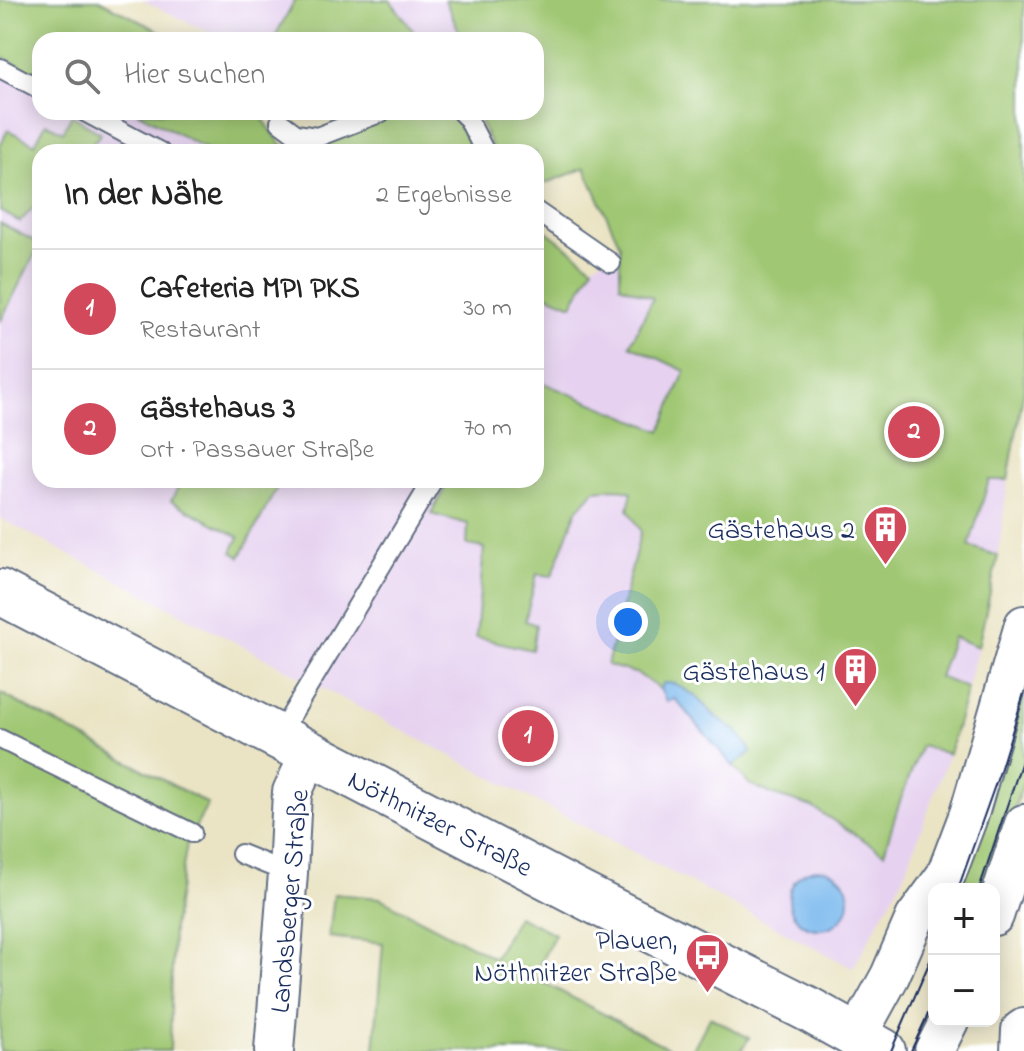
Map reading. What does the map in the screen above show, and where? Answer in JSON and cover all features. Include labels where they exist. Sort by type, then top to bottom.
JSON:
[{"type":"street","name":"Nöthnitzer Straße","points":[[0,592],[596,903],[806,1008],[862,1046]]},
{"type":"street","points":[[940,883],[969,814],[1024,625]]},
{"type":"street","name":"Landsberger Straße","points":[[274,1051],[294,746]]},
{"type":"street","points":[[1000,898],[1024,824]]},
{"type":"street","points":[[862,1046],[915,918],[928,900]]},
{"type":"street","points":[[934,1051],[946,1027]]},
{"type":"street","points":[[1020,1051],[1021,1030],[1024,1028]]},
{"type":"lane","points":[[0,68],[32,85]]},
{"type":"lane","points":[[100,120],[145,144]]},
{"type":"lane","points":[[280,122],[296,134],[317,137],[361,120]]},
{"type":"lane","points":[[469,120],[481,144]]},
{"type":"lane","points":[[544,217],[611,263]]},
{"type":"lane","points":[[294,746],[429,488]]},
{"type":"lane","points":[[0,739],[28,744],[192,833]]},
{"type":"lane","points":[[241,854],[288,873]]},
{"type":"shaded area","points":[[142,0],[445,0],[459,32],[208,32]]},
{"type":"shaded area","points":[[0,36],[32,53],[32,120],[158,120],[203,144],[32,144],[32,488],[544,488],[544,296],[550,298],[620,245],[1024,389],[998,556],[978,647],[949,754],[904,876],[853,968],[0,518]]},
{"type":"green space","points":[[0,0],[99,0],[161,32],[32,32],[32,72],[0,56]]},
{"type":"green space","points":[[295,0],[390,0],[414,32],[277,32]]},
{"type":"green space","points":[[445,0],[1024,0],[1024,389],[1008,480],[989,480],[969,546],[998,556],[978,647],[953,637],[939,677],[967,688],[949,754],[921,746],[884,853],[812,807],[749,784],[733,766],[741,760],[736,731],[686,690],[664,683],[660,689],[638,674],[607,665],[641,531],[628,509],[632,492],[616,488],[595,490],[577,510],[552,576],[537,574],[525,621],[536,625],[532,650],[476,637],[484,548],[467,545],[468,524],[431,514],[445,488],[544,488],[544,383],[661,431],[685,371],[630,345],[653,298],[620,285],[620,245],[585,168],[544,184],[544,144],[490,144],[480,120],[544,120],[544,32],[459,32]]},
{"type":"green space","points":[[69,120],[80,120],[101,134],[92,144],[35,144],[46,123],[63,132]]},
{"type":"green space","points":[[152,120],[264,120],[282,144],[197,144]]},
{"type":"green space","points":[[379,120],[456,120],[471,144],[329,144]]},
{"type":"green space","points":[[8,130],[35,144],[32,144],[32,209],[20,222],[0,211],[0,145]]},
{"type":"green space","points":[[0,223],[32,240],[32,260],[0,322]]},
{"type":"green space","points":[[544,229],[593,267],[572,305],[544,293]]},
{"type":"green space","points":[[178,488],[277,488],[240,557],[232,552],[239,537],[171,501]]},
{"type":"green space","points":[[1024,655],[1024,780],[989,883],[951,883]]},
{"type":"green space","points":[[0,693],[208,804],[187,843],[173,928],[170,1051],[0,1051]]},
{"type":"green space","points":[[334,894],[380,898],[494,958],[518,916],[555,934],[533,977],[674,1051],[374,1051],[383,943],[329,937]]},
{"type":"green space","points":[[710,1017],[749,1038],[741,1051],[692,1051]]},
{"type":"water","points":[[664,683],[676,684],[696,697],[736,731],[751,752],[733,766],[675,699],[667,702],[660,689]]},
{"type":"water","points":[[819,869],[831,871],[840,878],[847,887],[847,911],[840,920],[831,927],[819,929],[807,927],[798,920],[791,911],[789,899],[791,887],[798,878],[807,871]]},
{"type":"tram line","points":[[960,883],[1024,693]]},
{"type":"tram line","points":[[981,883],[1024,755]]},
{"type":"tram line","points":[[891,1051],[933,955]]},
{"type":"tram line","points":[[911,1051],[928,1014]]},
{"type":"place","name":"Gästehaus 3","points":[[914,432]]},
{"type":"place","name":"Gästehaus 2","points":[[886,567]]},
{"type":"place","name":"Gästehaus 1","points":[[856,709]]},
{"type":"place","name":"Cafeteria MPI PKS","points":[[528,736]]},
{"type":"place","name":"Plauen, Nöthnitzer Straße","points":[[708,994]]}]
